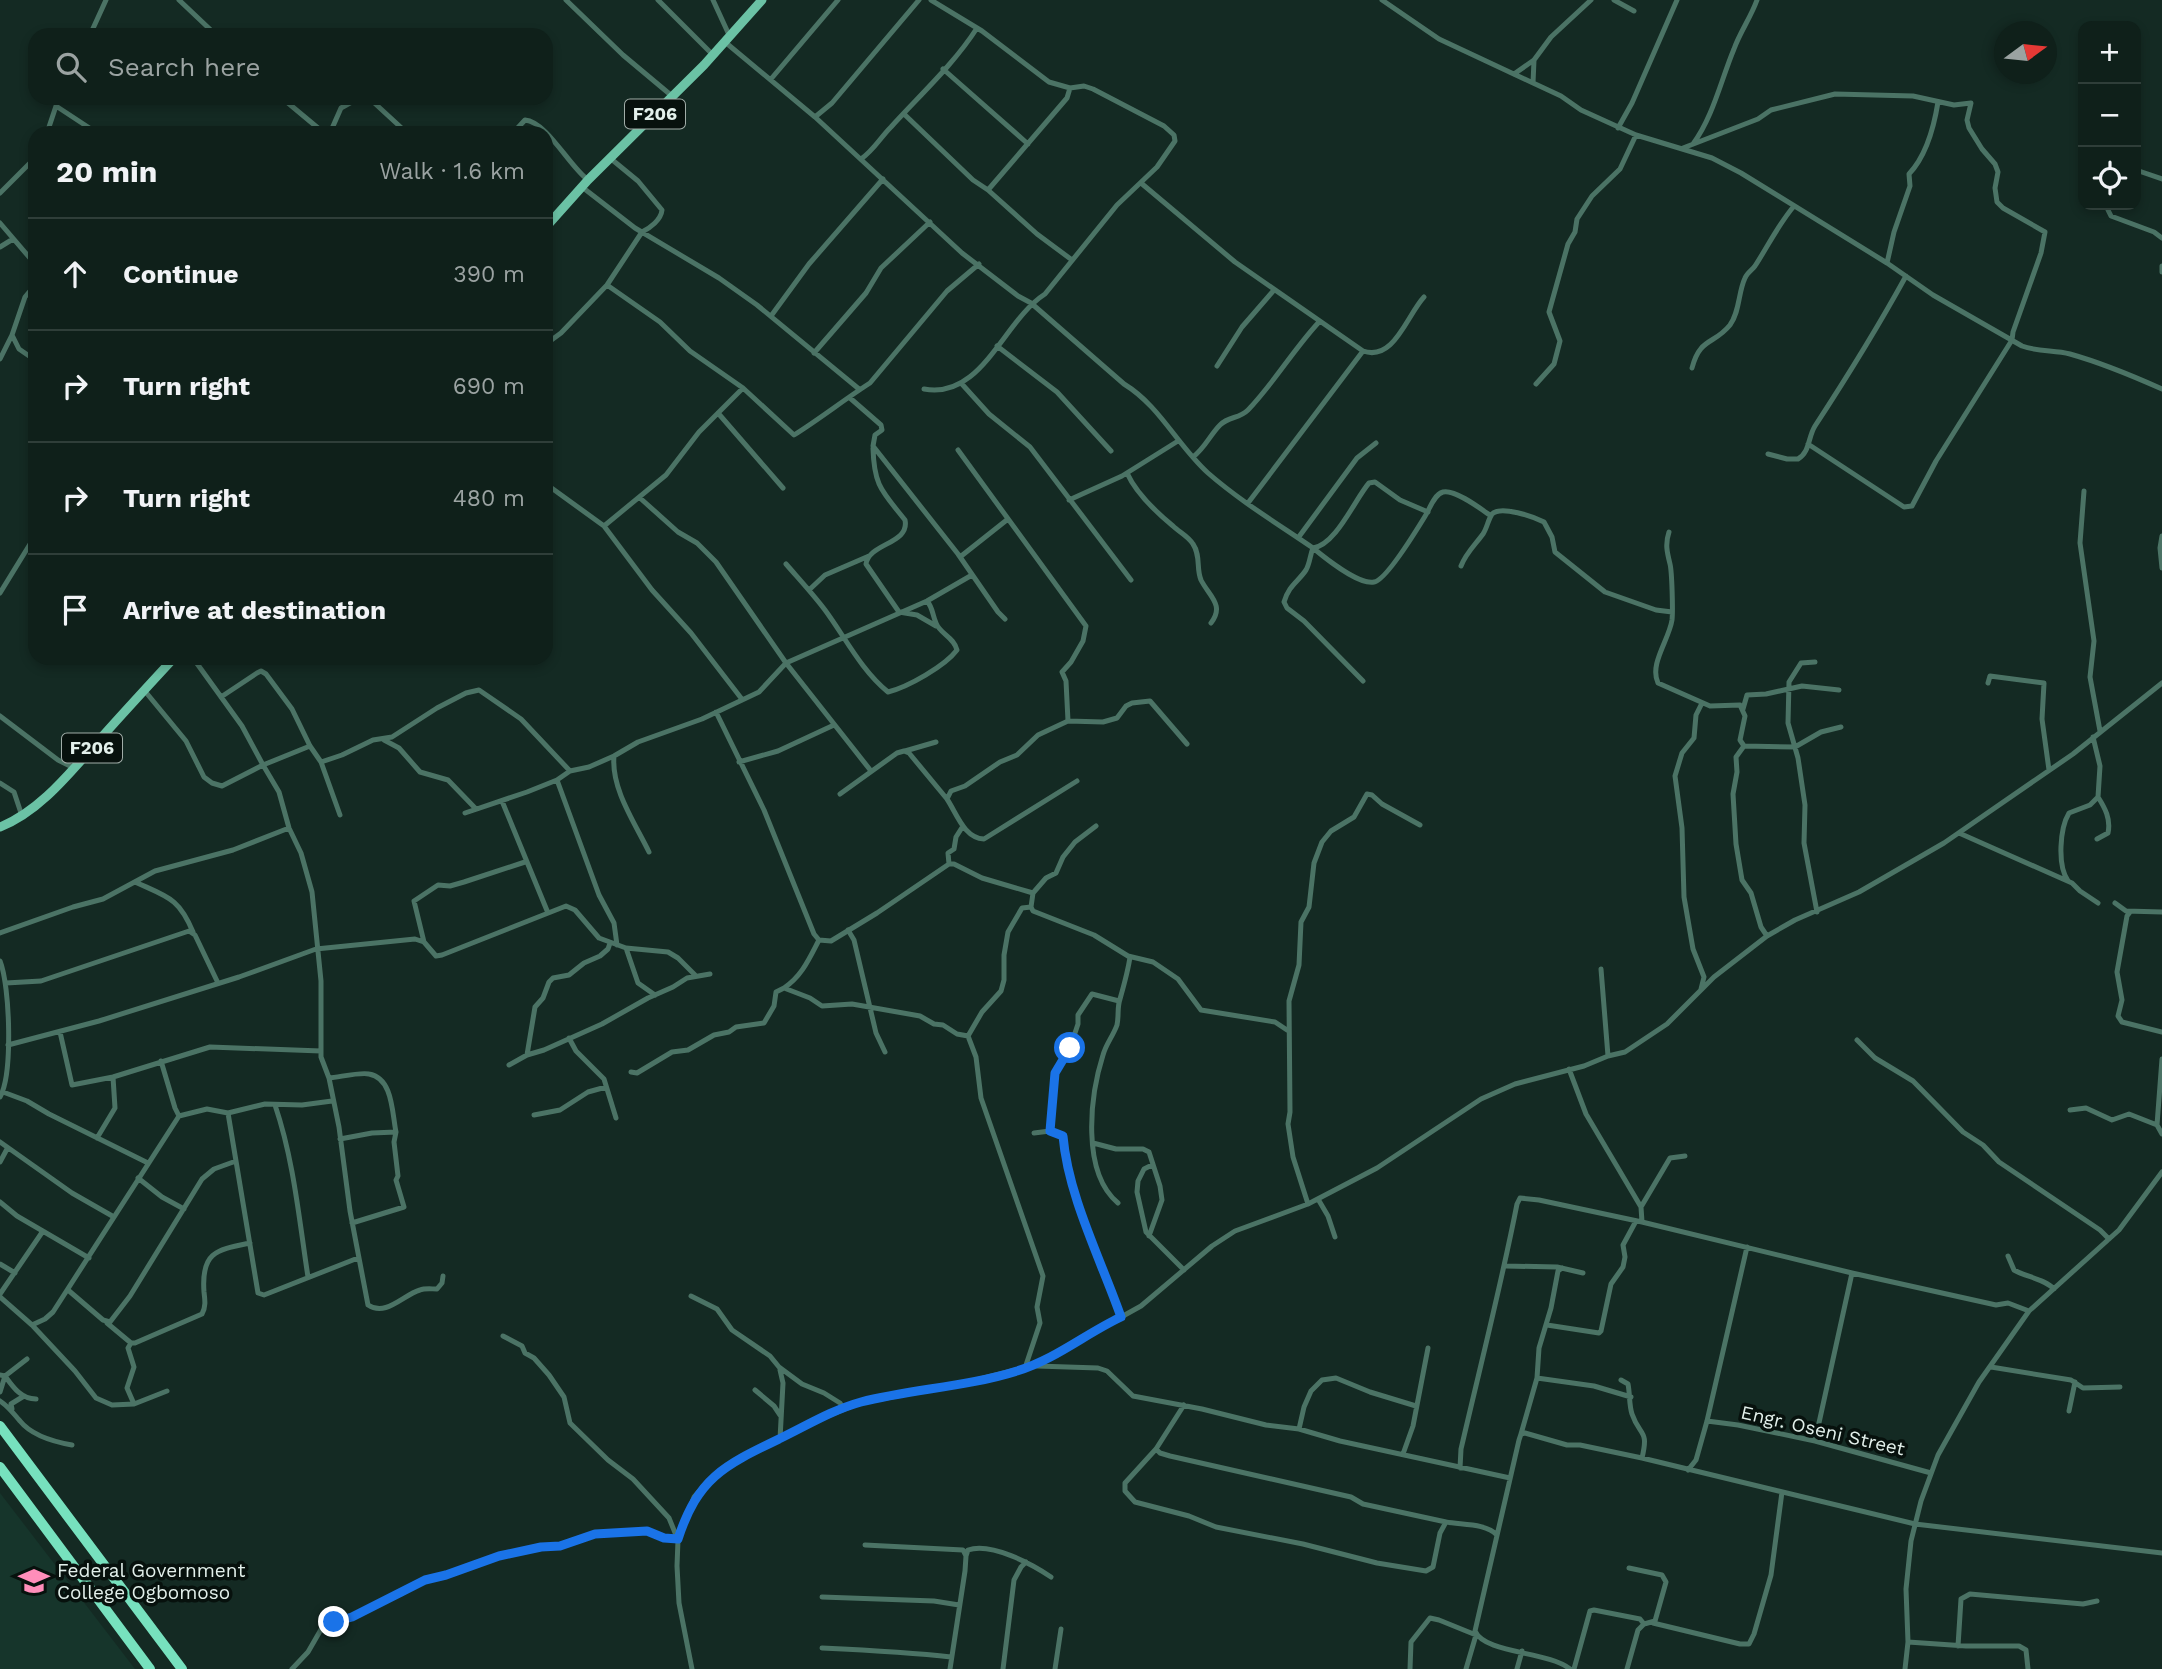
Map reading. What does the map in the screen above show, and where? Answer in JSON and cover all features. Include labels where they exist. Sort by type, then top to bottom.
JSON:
[{"type":"highway","points":[[0,1426],[182,1669]]},
{"type":"highway","points":[[0,1467],[150,1669]]},
{"type":"main road","name":"F206","points":[[553,219],[585,183],[673,97],[762,0]]},
{"type":"main road","name":"F206","points":[[0,827],[22,816],[74,768],[167,665]]},
{"type":"street","points":[[93,28],[106,0]]},
{"type":"street","points":[[179,0],[209,28]]},
{"type":"street","points":[[566,0],[623,55],[673,97]]},
{"type":"street","points":[[658,0],[713,55]]},
{"type":"street","points":[[713,0],[727,39],[962,253],[1031,303],[1156,409],[1178,441],[1209,473],[1313,548],[1360,579],[1371,583],[1379,581],[1438,494],[1444,491],[1454,494],[1475,504],[1491,516]]},
{"type":"street","points":[[771,79],[838,0]]},
{"type":"street","points":[[815,117],[832,103],[919,0]]},
{"type":"street","points":[[924,389],[943,391],[978,371],[1031,303],[1045,294],[1117,205],[1157,167],[1175,141],[1174,135],[1164,126],[1093,89],[1084,86],[1070,89],[1049,82],[977,28],[931,0]]},
{"type":"street","points":[[1382,0],[1439,39],[1561,96],[1581,110],[1618,128],[1712,158],[1741,173],[1887,263],[1933,295],[2012,340],[2036,351],[2068,353],[2131,375],[2162,390]]},
{"type":"street","points":[[1514,74],[1534,60],[1546,43],[1591,0]]},
{"type":"street","points":[[1614,0],[1634,11]]},
{"type":"street","points":[[1618,128],[1632,103],[1677,0]]},
{"type":"street","points":[[1693,144],[1708,118],[1735,45],[1757,0]]},
{"type":"street","points":[[861,159],[872,151],[977,28]]},
{"type":"street","points":[[1533,83],[1534,60]]},
{"type":"street","points":[[943,69],[1028,144]]},
{"type":"street","points":[[988,190],[1067,98],[1070,89]]},
{"type":"street","points":[[1683,148],[1758,119],[1771,110],[1835,94],[1913,96],[1954,105],[1971,103],[1967,120],[1998,172],[1995,188],[1997,202],[2045,232],[2041,253],[2012,340],[1936,461],[1912,506],[1903,507],[1808,444]]},
{"type":"street","points":[[1887,263],[1894,232],[1910,186],[1909,174],[1920,162],[1936,116],[1938,102]]},
{"type":"street","points":[[290,105],[316,126]]},
{"type":"street","points":[[333,126],[341,108],[346,105]]},
{"type":"street","points":[[377,105],[399,126]]},
{"type":"street","points":[[49,126],[56,106],[86,126]]},
{"type":"street","points":[[904,114],[973,180],[1072,260]]},
{"type":"street","points":[[519,126],[525,120],[533,121],[538,126]]},
{"type":"street","points":[[1536,384],[1554,364],[1560,341],[1549,312],[1577,219],[1592,196],[1620,169],[1636,135]]},
{"type":"street","points":[[553,141],[585,183],[642,232],[719,278],[771,316],[859,389]]},
{"type":"street","points":[[553,339],[607,285],[642,232],[650,228],[662,215],[662,210],[638,181],[610,158]]},
{"type":"street","points":[[0,193],[28,165]]},
{"type":"street","points":[[2141,172],[2162,179]]},
{"type":"street","points":[[771,316],[809,264],[883,179]]},
{"type":"street","points":[[1141,183],[1236,262],[1363,351],[1373,355],[1383,352],[1424,297]]},
{"type":"street","points":[[1692,368],[1695,354],[1704,343],[1725,331],[1733,320],[1745,276],[1754,267],[1794,206]]},
{"type":"street","points":[[2108,210],[2111,216],[2154,232],[2162,238]]},
{"type":"street","points":[[814,353],[866,293],[881,268],[930,222]]},
{"type":"street","points":[[0,223],[28,256]]},
{"type":"street","points":[[0,247],[13,239]]},
{"type":"street","points":[[607,285],[660,322],[690,351],[743,388],[794,435],[870,383],[947,290],[979,264]]},
{"type":"street","points":[[2162,266],[2162,272]]},
{"type":"street","points":[[1768,454],[1798,459],[1807,451],[1812,431],[1841,388],[1906,276]]},
{"type":"street","points":[[1217,366],[1242,327],[1274,290]]},
{"type":"street","points":[[0,359],[28,293]]},
{"type":"street","points":[[1193,457],[1202,451],[1214,431],[1224,421],[1245,413],[1319,322]]},
{"type":"street","points":[[12,335],[19,349],[28,355]]},
{"type":"street","points":[[997,346],[1057,391],[1111,451]]},
{"type":"street","points":[[1248,503],[1363,351]]},
{"type":"street","points":[[961,383],[989,414],[1030,447],[1131,580]]},
{"type":"street","points":[[604,526],[666,475],[699,432],[743,388]]},
{"type":"street","points":[[809,590],[825,575],[869,556],[898,537],[906,526],[905,520],[879,486],[874,473],[873,446],[875,435],[882,430],[881,425],[850,398]]},
{"type":"street","points":[[718,413],[783,488]]},
{"type":"street","points":[[1069,499],[1127,473],[1178,441]]},
{"type":"street","points":[[1298,538],[1357,458],[1376,443]]},
{"type":"street","points":[[873,446],[1005,619]]},
{"type":"street","points":[[958,450],[1086,626],[1083,641],[1062,672],[1066,681],[1068,721]]},
{"type":"street","points":[[1127,473],[1154,508],[1186,537],[1197,551],[1202,580],[1212,594],[1216,610],[1216,617],[1211,623]]},
{"type":"street","points":[[1313,548],[1320,546],[1338,528],[1369,483],[1375,482],[1400,500],[1428,512]]},
{"type":"street","points":[[2084,491],[2080,543],[2094,640],[2090,677],[2100,732]]},
{"type":"street","points":[[553,492],[604,526],[652,590],[691,633],[741,698]]},
{"type":"street","points":[[640,498],[678,532],[697,543],[716,562],[786,663],[871,771]]},
{"type":"street","points":[[1461,566],[1464,557],[1485,532],[1491,516],[1496,511],[1506,510],[1545,522],[1555,552],[1576,566],[1583,576],[1605,592],[1657,610],[1672,612]]},
{"type":"street","points":[[960,557],[1008,519]]},
{"type":"street","points":[[1669,532],[1666,551],[1670,564],[1672,612],[1671,623],[1654,673],[1656,680],[1661,687],[1695,698],[1702,703],[1720,708],[1740,705],[1745,716],[1740,740],[1744,746]]},
{"type":"street","points":[[2162,536],[2162,568]]},
{"type":"street","points":[[0,593],[28,547]]},
{"type":"street","points":[[1313,548],[1309,565],[1288,589],[1284,602],[1287,608],[1304,621],[1363,681]]},
{"type":"street","points":[[786,564],[888,692],[898,690],[945,663],[957,650],[955,643],[936,626],[917,615],[899,612],[866,564],[869,556]]},
{"type":"street","points":[[465,813],[614,756],[638,742],[759,692],[786,663],[927,601],[972,575]]},
{"type":"street","points":[[927,601],[933,609],[936,626]]},
{"type":"street","points":[[1815,662],[1799,665],[1797,673],[1791,678],[1787,723],[1795,747],[1805,805],[1804,843],[1817,912]]},
{"type":"street","points":[[198,665],[243,726],[262,765],[276,784],[312,892],[321,981],[321,1051],[330,1078],[366,1301],[374,1309],[383,1309],[419,1290],[437,1289],[443,1276]]},
{"type":"street","points":[[221,697],[261,671],[292,709],[321,762],[340,815]]},
{"type":"street","points":[[1987,683],[1990,676],[2044,683],[2042,719],[2049,770]]},
{"type":"street","points":[[692,1669],[679,1603],[678,1539],[694,1497],[737,1460],[843,1408],[960,1384],[1035,1365],[1141,1306],[1212,1246],[1235,1231],[1308,1204],[1377,1168],[1481,1099],[1515,1084],[1625,1052],[1657,1032],[1688,1006],[1701,989],[1767,936],[1897,872],[1959,833],[2049,770],[2161,684]]},
{"type":"street","points":[[2161,684],[2162,692]]},
{"type":"street","points":[[1743,709],[1747,695],[1814,686],[1839,690]]},
{"type":"street","points":[[144,690],[186,741],[204,777],[212,783],[222,786],[262,765],[310,746]]},
{"type":"street","points":[[321,762],[373,740],[392,737],[437,708],[466,693],[479,690],[521,719],[570,771]]},
{"type":"street","points":[[947,799],[951,791],[965,786],[1000,762],[1017,755],[1038,735],[1068,721],[1103,722],[1117,718],[1126,706],[1132,703],[1150,702],[1187,744]]},
{"type":"street","points":[[1701,989],[1704,977],[1693,949],[1684,897],[1682,828],[1675,776],[1682,753],[1694,738],[1696,715],[1702,703]]},
{"type":"street","points":[[716,712],[764,810],[814,934],[819,940],[831,941],[949,864],[982,878],[1033,893]]},
{"type":"street","points":[[0,716],[58,761],[74,768]]},
{"type":"street","points":[[739,762],[778,751],[834,726]]},
{"type":"street","points":[[1744,746],[1795,747],[1821,732],[1841,727]]},
{"type":"street","points":[[2093,737],[2100,766],[2098,797],[2106,809],[2109,827],[2108,832],[2097,839]]},
{"type":"street","points":[[373,740],[392,743],[420,772],[448,780],[476,809]]},
{"type":"street","points":[[840,794],[897,753],[936,742]]},
{"type":"street","points":[[1744,746],[1736,757],[1737,772],[1733,794],[1736,844],[1742,880],[1751,893],[1761,927],[1767,936]]},
{"type":"street","points":[[904,751],[909,753],[947,799],[963,826],[975,838],[984,839],[1077,781]]},
{"type":"street","points":[[614,756],[622,796],[649,852]]},
{"type":"street","points":[[557,779],[599,895],[614,923],[614,944]]},
{"type":"street","points":[[0,783],[14,792],[22,816]]},
{"type":"street","points":[[1308,1204],[1290,1142],[1287,1030],[1289,1001],[1299,965],[1301,922],[1309,907],[1314,863],[1322,842],[1331,831],[1354,817],[1367,794],[1420,825]]},
{"type":"street","points":[[2068,881],[2062,871],[2060,858],[2065,820],[2069,813],[2090,805],[2098,797]]},
{"type":"street","points":[[502,800],[548,913]]},
{"type":"street","points":[[949,864],[948,853],[954,849],[956,836],[963,826]]},
{"type":"street","points":[[1096,826],[1075,842],[1063,857],[1056,873],[1046,878],[1033,893],[1032,911],[1094,935],[1130,957],[1153,962],[1178,979],[1193,1001],[1206,1012],[1250,1017],[1275,1023],[1287,1030]]},
{"type":"street","points":[[0,933],[103,899],[155,871],[233,850],[289,828]]},
{"type":"street","points":[[1959,833],[2068,881],[2098,902]]},
{"type":"street","points":[[525,862],[450,886],[438,885],[414,901],[424,942],[436,956],[566,906],[575,910],[599,938],[626,948],[668,952],[695,975]]},
{"type":"street","points":[[135,882],[179,905],[186,913],[219,983]]},
{"type":"street","points":[[2115,903],[2130,912],[2162,912]]},
{"type":"street","points":[[968,1036],[982,1012],[1001,991],[1004,955],[1011,923],[1022,908],[1031,907]]},
{"type":"street","points":[[2130,912],[2127,916],[2118,972],[2122,1000],[2118,1016],[2122,1022],[2162,1032]]},
{"type":"street","points":[[848,930],[854,940],[876,1033],[886,1052]]},
{"type":"street","points":[[6,983],[41,981],[189,931],[195,935]]},
{"type":"street","points":[[8,1045],[60,1032],[219,983],[316,949],[415,939],[424,942]]},
{"type":"street","points":[[631,1072],[637,1073],[672,1052],[688,1049],[714,1035],[729,1032],[736,1027],[764,1023],[774,1006],[776,992],[794,981],[806,966],[819,940]]},
{"type":"street","points":[[527,1055],[535,1007],[543,998],[549,982],[553,978],[569,975],[584,962],[600,956],[614,944]]},
{"type":"street","points":[[626,948],[638,984],[655,995]]},
{"type":"street","points":[[1118,1203],[1107,1194],[1105,1184],[1099,1176],[1091,1109],[1104,1051],[1117,1023],[1119,1001],[1130,957]]},
{"type":"street","points":[[0,961],[6,983],[3,1008],[8,1045],[6,1080],[1,1095],[27,1101],[148,1163]]},
{"type":"street","points":[[1601,969],[1608,1055]]},
{"type":"street","points":[[509,1065],[602,1024],[695,975],[710,974]]},
{"type":"street","points":[[784,988],[822,1006],[852,1004],[920,1016],[957,1034],[968,1036]]},
{"type":"street","points":[[1050,1131],[1055,1073],[1070,1048],[1079,1015],[1092,994],[1119,1001]]},
{"type":"street","points":[[60,1032],[72,1085],[113,1077],[211,1046],[321,1051]]},
{"type":"street","points":[[968,1036],[976,1057],[981,1098],[1043,1276],[1037,1307],[1040,1323],[1025,1368]]},
{"type":"street","points":[[569,1038],[576,1051],[604,1079],[616,1118]]},
{"type":"street","points":[[1857,1040],[1875,1058],[1913,1081],[1963,1132],[1983,1145],[1999,1162],[2100,1230],[2109,1239]]},
{"type":"street","points":[[2162,1059],[2157,1125],[2162,1134]]},
{"type":"street","points":[[161,1061],[179,1116]]},
{"type":"street","points":[[1569,1069],[1586,1114],[1641,1207]]},
{"type":"street","points":[[330,1078],[368,1073],[379,1077],[388,1089],[396,1132],[396,1180],[404,1207],[352,1223]]},
{"type":"street","points":[[97,1138],[115,1108],[113,1077]]},
{"type":"street","points":[[534,1115],[560,1110],[588,1092],[606,1087]]},
{"type":"street","points":[[32,1325],[53,1312],[179,1116],[206,1109],[228,1113],[265,1104],[302,1105],[332,1101]]},
{"type":"street","points":[[275,1105],[282,1124],[292,1172],[308,1277]]},
{"type":"street","points":[[2070,1110],[2086,1108],[2112,1120],[2129,1114],[2157,1125]]},
{"type":"street","points":[[228,1113],[260,1294],[358,1258]]},
{"type":"street","points":[[1034,1133],[1050,1131],[1063,1136],[1068,1169],[1084,1221],[1121,1317]]},
{"type":"street","points":[[340,1139],[396,1132]]},
{"type":"street","points":[[0,1142],[72,1193],[114,1217]]},
{"type":"street","points":[[1093,1143],[1116,1149],[1143,1149],[1149,1152],[1160,1186],[1161,1200],[1149,1236]]},
{"type":"street","points":[[0,1162],[7,1149]]},
{"type":"street","points":[[1547,1325],[1599,1333],[1601,1331],[1611,1284],[1623,1267],[1623,1245],[1639,1222],[1641,1207],[1670,1158],[1685,1156]]},
{"type":"street","points":[[107,1322],[113,1319],[130,1296],[208,1174],[224,1164],[236,1161]]},
{"type":"street","points":[[1152,1165],[1144,1169],[1138,1181],[1146,1232],[1184,1270]]},
{"type":"street","points":[[1905,1669],[1908,1642],[1906,1589],[1911,1541],[1931,1473],[1950,1434],[1979,1382],[2029,1311],[2128,1220],[2162,1172]]},
{"type":"street","points":[[138,1178],[162,1197],[184,1209]]},
{"type":"street","points":[[1460,1468],[1461,1449],[1520,1198],[1639,1222],[1996,1305],[2008,1303],[2029,1311]]},
{"type":"street","points":[[1318,1199],[1328,1216],[1335,1237]]},
{"type":"street","points":[[0,1202],[17,1216],[89,1258]]},
{"type":"street","points":[[43,1231],[0,1295],[75,1371],[96,1398],[112,1405],[134,1404],[167,1391]]},
{"type":"street","points":[[68,1290],[131,1343],[135,1343],[202,1314],[205,1307],[202,1276],[211,1256],[218,1250],[250,1243]]},
{"type":"street","points":[[1688,1470],[1696,1460],[1707,1421],[1747,1247]]},
{"type":"street","points":[[2008,1256],[2014,1270],[2031,1279],[2047,1283],[2054,1289]]},
{"type":"street","points":[[0,1264],[15,1273]]},
{"type":"street","points":[[1506,1266],[1562,1268],[1583,1273]]},
{"type":"street","points":[[1466,1669],[1476,1635],[1475,1627],[1510,1478],[1537,1378],[1539,1348],[1547,1325],[1558,1271],[1562,1268]]},
{"type":"street","points":[[1815,1441],[1852,1273]]},
{"type":"street","points":[[691,1296],[717,1309],[732,1330],[770,1356],[779,1367],[802,1384],[824,1393],[843,1408]]},
{"type":"street","points":[[503,1336],[511,1343],[522,1346],[525,1353],[534,1358],[564,1397],[570,1423],[608,1460],[633,1479],[669,1518],[678,1539]]},
{"type":"street","points":[[131,1343],[128,1348],[134,1367],[127,1388],[134,1404]]},
{"type":"street","points":[[1404,1454],[1413,1426],[1428,1348]]},
{"type":"street","points":[[0,1392],[3,1375],[27,1359]]},
{"type":"street","points":[[1035,1365],[1098,1368],[1107,1371],[1133,1396],[1266,1425],[1299,1429],[1340,1441],[1510,1478]]},
{"type":"street","points":[[779,1367],[783,1383],[780,1439]]},
{"type":"street","points":[[1991,1367],[2075,1382],[2083,1388],[2120,1387]]},
{"type":"street","points":[[3,1375],[24,1396],[36,1399]]},
{"type":"street","points":[[1299,1429],[1311,1391],[1322,1380],[1336,1378],[1416,1406]]},
{"type":"street","points":[[1537,1378],[1594,1386],[1631,1397]]},
{"type":"street","points":[[1621,1380],[1628,1384],[1631,1412],[1646,1440],[1642,1458]]},
{"type":"street","points":[[2069,1411],[2075,1382]]},
{"type":"street","points":[[755,1390],[774,1406],[780,1415]]},
{"type":"street","points":[[12,1409],[11,1404],[24,1396]]},
{"type":"street","points":[[0,1400],[12,1409],[22,1424],[52,1442],[72,1444]]},
{"type":"street","points":[[1184,1405],[1156,1448],[1125,1483],[1125,1491],[1135,1502],[1189,1516],[1216,1527],[1304,1544],[1377,1563],[1426,1571],[1433,1567],[1440,1533],[1446,1522]]},
{"type":"street","name":"Engr. Oseni Street","points":[[1707,1421],[1815,1441],[1931,1473]]},
{"type":"street","points":[[1521,1434],[1642,1458],[1915,1524],[2162,1553]]},
{"type":"street","points":[[1156,1448],[1160,1453],[1203,1465],[1351,1497],[1363,1504],[1487,1529],[1497,1535]]},
{"type":"street","points":[[1627,1669],[1638,1630],[1644,1624],[1653,1623],[1749,1644],[1771,1575],[1782,1492]]},
{"type":"street","points":[[292,1669],[308,1652],[324,1626],[352,1617],[425,1580],[499,1556],[560,1546],[595,1534],[647,1531],[664,1538],[678,1539]]},
{"type":"street","points":[[865,1545],[959,1549],[966,1556]]},
{"type":"street","points":[[950,1669],[968,1550],[991,1550],[1027,1562],[1051,1577]]},
{"type":"street","points":[[1003,1669],[1014,1580],[1027,1562]]},
{"type":"street","points":[[1629,1568],[1665,1577],[1653,1623]]},
{"type":"street","points":[[1958,1646],[1961,1599],[1970,1594],[2083,1604],[2097,1601]]},
{"type":"street","points":[[822,1597],[934,1601],[958,1605]]},
{"type":"street","points":[[1410,1669],[1411,1642],[1430,1618],[1476,1635],[1498,1647],[1557,1661],[1572,1669],[1590,1611],[1640,1619],[1644,1624]]},
{"type":"street","points":[[1055,1669],[1061,1629]]},
{"type":"street","points":[[1908,1642],[1958,1646],[2019,1646],[2026,1650],[2028,1669]]},
{"type":"street","points":[[822,1648],[889,1653],[910,1651],[951,1657]]},
{"type":"street","points":[[1517,1669],[1522,1651]]},
{"type":"shaded area","name":"Federal Government College Ogbomoso","points":[[0,1493],[135,1669],[0,1669]]},
{"type":"place","name":"Federal Government College Ogbomoso","points":[[34,1581]]},
{"type":"route","points":[[334,1622],[352,1617],[425,1580],[499,1556],[560,1546],[595,1534],[625,1531],[647,1531],[664,1538],[678,1539],[694,1497],[719,1473],[754,1450],[843,1408],[1014,1372],[1035,1365],[1121,1317],[1084,1221],[1068,1169],[1063,1136],[1050,1131],[1055,1073],[1070,1048]]}]
